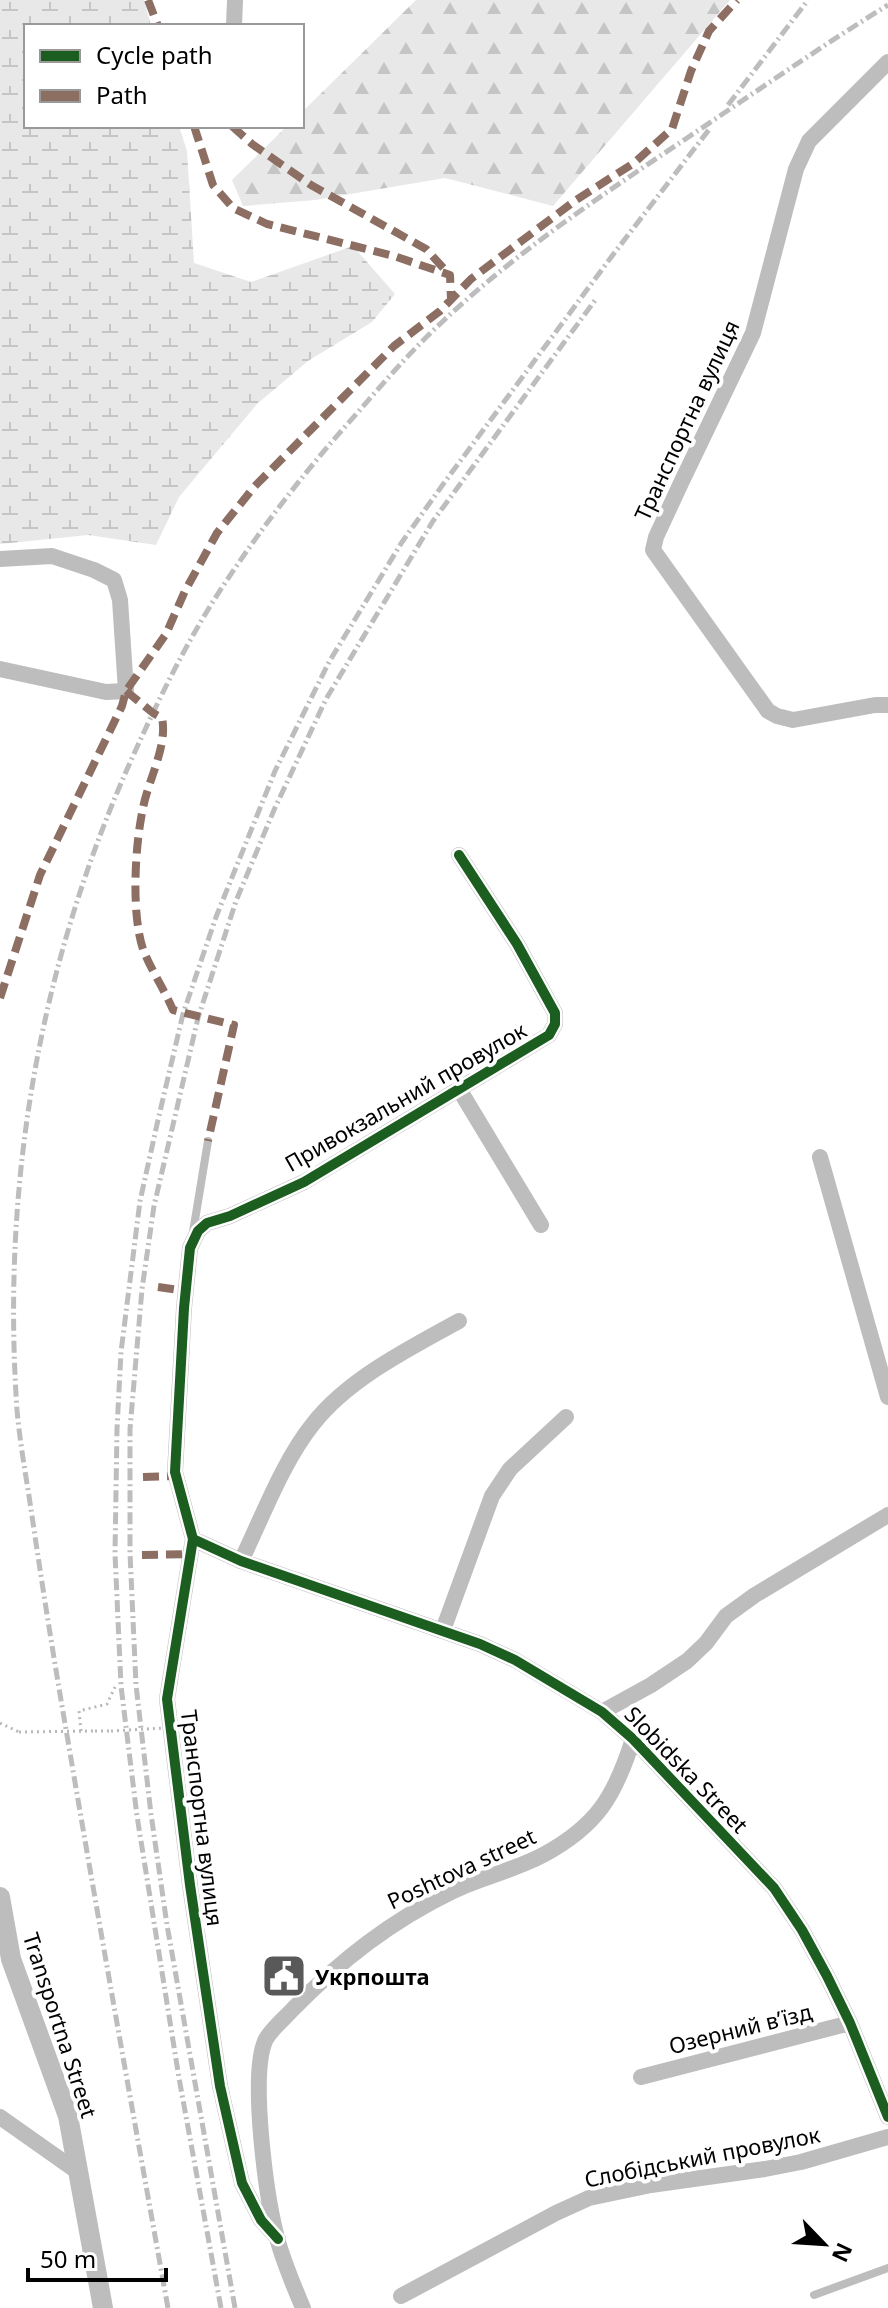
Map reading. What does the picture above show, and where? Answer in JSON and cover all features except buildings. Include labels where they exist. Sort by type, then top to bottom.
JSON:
[{"type":"street","points":[[234,24],[235,0]]},
{"type":"street","name":"Транспортна вулиця","points":[[888,62],[809,141],[796,169],[753,333],[656,537],[653,550],[768,711],[793,720],[888,705]]},
{"type":"street","points":[[0,559],[52,556],[114,580],[120,600],[126,691],[106,692],[0,669]]},
{"type":"street","name":"Привокзальний провулок","points":[[190,1248],[198,1231],[207,1223],[230,1216],[304,1182],[549,1035],[556,1019],[555,1013],[517,944],[459,855]]},
{"type":"street","name":"Привокзальний провулок","points":[[459,1089],[541,1225]]},
{"type":"street","points":[[820,1157],[888,1397]]},
{"type":"street","name":"Транспортна вулиця","points":[[190,1248],[175,1472],[193,1539],[167,1699],[173,1759],[220,2086],[242,2183],[261,2220],[278,2239],[288,2274],[303,2308]]},
{"type":"street","points":[[241,1561],[290,1459],[313,1423],[380,1365],[459,1321]]},
{"type":"street","points":[[443,1630],[492,1496],[510,1469],[566,1417]]},
{"type":"street","points":[[602,1712],[687,1661],[706,1643],[726,1616],[755,1595],[888,1515]]},
{"type":"street","name":"Slobidska Street","points":[[193,1539],[241,1561],[443,1630],[515,1660],[602,1712],[633,1739],[774,1888],[802,1930],[850,2023],[888,2117]]},
{"type":"street","name":"Poshtova street","points":[[278,2239],[265,2170],[259,2097],[259,2061],[266,2039],[314,1988],[392,1923],[454,1890],[542,1855],[587,1824],[603,1807],[622,1774],[633,1739]]},
{"type":"street","name":"Transportna Street","points":[[0,1897],[11,1959],[68,2116],[103,2308]]},
{"type":"street","name":"Озерний в’їзд","points":[[641,2077],[850,2023]]},
{"type":"street","points":[[0,2117],[78,2172]]},
{"type":"street","name":"Слобідський провулок","points":[[401,2296],[589,2198],[651,2185],[801,2162],[888,2137]]},
{"type":"lane","points":[[190,1248],[208,1141]]},
{"type":"lane","points":[[814,2295],[888,2268]]},
{"type":"path","points":[[81,1731],[79,1711],[107,1704],[115,1687]]},
{"type":"path","points":[[0,1723],[19,1732],[164,1728]]},
{"type":"green space","points":[[0,0],[144,0],[150,24],[24,24],[24,128],[180,128],[187,151],[194,263],[251,282],[353,246],[395,294],[372,322],[308,361],[257,404],[179,497],[156,545],[88,535],[0,544]]},
{"type":"green space","points":[[416,0],[730,0],[553,206],[445,178],[315,200],[243,206],[232,180],[285,128],[304,128],[304,110]]},
{"type":"railway","points":[[728,105],[808,0]]},
{"type":"railway","points":[[168,2308],[58,1685],[17,1410],[14,1323],[16,1238],[23,1153],[35,1069],[53,987],[76,905],[104,824],[138,745],[168,681],[202,620],[242,558],[290,493],[389,377],[430,333],[470,297],[560,225],[888,5]]},
{"type":"railway","points":[[221,2308],[179,2078],[137,1816],[121,1686],[115,1554],[121,1352],[140,1201],[158,1120],[183,1014],[216,917],[275,771],[329,662],[402,542],[444,483],[711,127]]},
{"type":"railway","points":[[235,2308],[167,1925],[136,1685],[130,1553],[130,1429],[142,1289],[154,1206],[198,1018],[236,901],[326,699],[433,521],[596,299]]},
{"type":"marked path","points":[[148,0],[157,24]]},
{"type":"marked path","points":[[0,998],[40,875],[122,706],[126,691],[166,634],[185,591],[217,533],[254,487],[394,346],[440,311],[471,279],[576,200],[634,163],[672,129],[691,71],[709,31],[737,0]]},
{"type":"marked path","points":[[195,128],[213,185],[233,208],[267,224],[394,256],[450,275],[451,300]]},
{"type":"marked path","points":[[234,128],[311,185],[426,249],[447,272]]},
{"type":"marked path","points":[[126,691],[162,718],[163,729],[160,751],[145,797],[138,841],[136,898],[143,949],[173,1010],[234,1025],[208,1141]]},
{"type":"marked path","points":[[158,1287],[186,1291]]},
{"type":"marked path","points":[[143,1477],[177,1476]]},
{"type":"marked path","points":[[142,1555],[191,1554]]},
{"type":"cycle path","points":[[278,2239],[261,2220],[242,2183],[220,2086],[190,1885],[167,1699],[193,1539],[175,1472],[190,1248],[198,1231],[207,1223],[230,1216],[304,1182],[549,1035],[555,1024],[555,1013],[517,944],[459,855]]},
{"type":"cycle path","points":[[193,1539],[241,1561],[480,1644],[515,1660],[602,1712],[633,1739],[774,1888],[827,1976],[850,2023],[888,2117]]},
{"type":"place","name":"Укрпошта","points":[[284,1976]]}]
